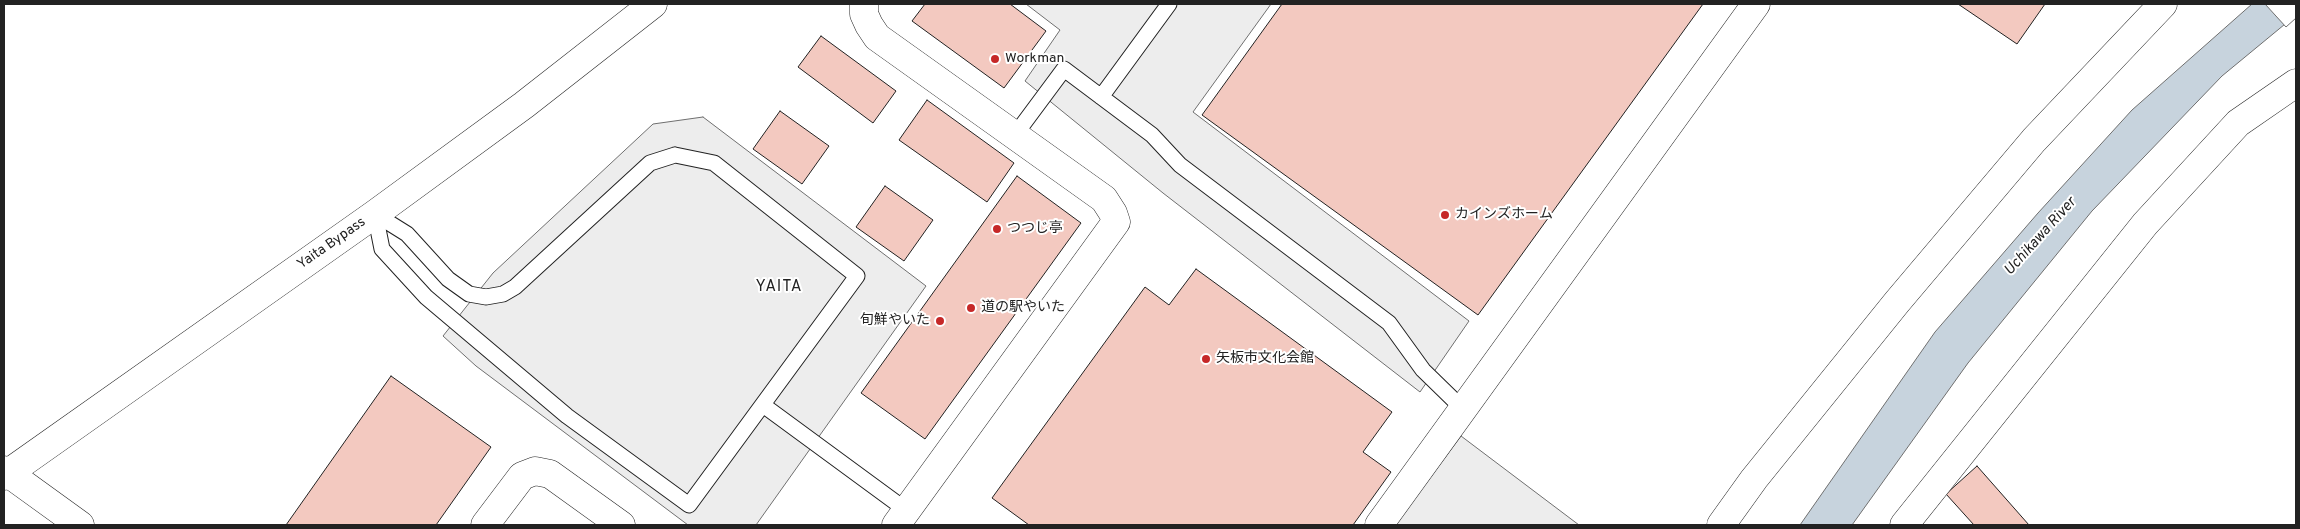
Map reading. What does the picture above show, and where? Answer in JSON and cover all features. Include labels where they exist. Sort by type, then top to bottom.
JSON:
[{"type":"street","name":"Yaita Bypass","points":[[5,473],[375,214],[524,104],[653,4]]},
{"type":"street","points":[[864,4],[864,14],[868,25],[877,37],[1104,200],[1113,212],[1116,222],[901,518]]},
{"type":"street","points":[[1380,525],[1756,4]]},
{"type":"street","points":[[1721,525],[1754,479],[1897,302],[2015,162],[2163,4]]},
{"type":"street","points":[[1904,525],[2145,224],[2238,124],[2296,83]]},
{"type":"street","points":[[485,525],[522,476],[534,470],[550,474],[621,525]]},
{"type":"street","points":[[5,473],[80,525]]},
{"type":"lane","points":[[1101,97],[1169,4]]},
{"type":"lane","points":[[1015,135],[1064,69],[1152,135],[1180,166],[1389,323],[1423,370],[1463,409]]},
{"type":"lane","points":[[675,155],[714,163],[857,276],[689,505],[567,416],[426,297],[382,249],[375,214],[407,234],[448,279],[469,294],[486,297],[503,294],[515,287],[650,163],[675,155]]},
{"type":"lane","points":[[763,405],[901,518]]},
{"type":"shaded area","points":[[1026,4],[1271,4],[1193,112],[1469,321],[1420,392],[1163,193],[1025,81],[1060,30]]},
{"type":"shaded area","points":[[703,117],[926,286],[756,525],[688,525],[476,366],[443,336],[493,273],[653,124]]},
{"type":"shaded area","points":[[1461,436],[1579,525],[1395,525]]},
{"type":"water","name":"Uchikawa River","points":[[2252,4],[2296,4],[2296,15],[2222,76],[2092,211],[1968,363],[1852,525],[1800,525],[1935,332],[2038,213],[2132,110]]},
{"type":"pier","points":[[2265,4],[2296,4],[2296,18],[2286,27]]},
{"type":"building","name":"Workman","points":[[925,4],[1010,4],[1046,31],[1004,88],[912,21]]},
{"type":"building","name":"カインズホーム","points":[[1282,4],[1703,4],[1478,315],[1202,115]]},
{"type":"building","points":[[1958,4],[2045,4],[2017,44]]},
{"type":"building","points":[[821,36],[896,91],[873,123],[798,67]]},
{"type":"building","points":[[927,100],[1014,163],[987,202],[899,140]]},
{"type":"building","points":[[780,111],[829,146],[802,184],[753,149]]},
{"type":"building","name":"道の駅やいた","points":[[1017,176],[1081,223],[925,439],[861,393]]},
{"type":"building","points":[[885,186],[933,220],[904,261],[856,227]]},
{"type":"building","name":"矢板市文化会館","points":[[1196,269],[1392,412],[1363,452],[1391,472],[1353,525],[1029,525],[992,498],[1145,287],[1169,305]]},
{"type":"building","points":[[391,376],[491,447],[436,525],[286,525]]},
{"type":"building","points":[[1977,466],[2029,525],[1974,525],[1946,494]]},
{"type":"place","name":"Workman","points":[[995,59]]},
{"type":"place","name":"カインズホーム","points":[[1445,215]]},
{"type":"place","name":"つつじ亭","points":[[997,229]]},
{"type":"place","name":"道の駅やいた","points":[[971,308]]},
{"type":"place","name":"旬鮮やいた","points":[[940,321]]},
{"type":"place","name":"矢板市文化会館","points":[[1206,359]]},
{"type":"district","name":"YAITA","points":[[779,288]]}]
